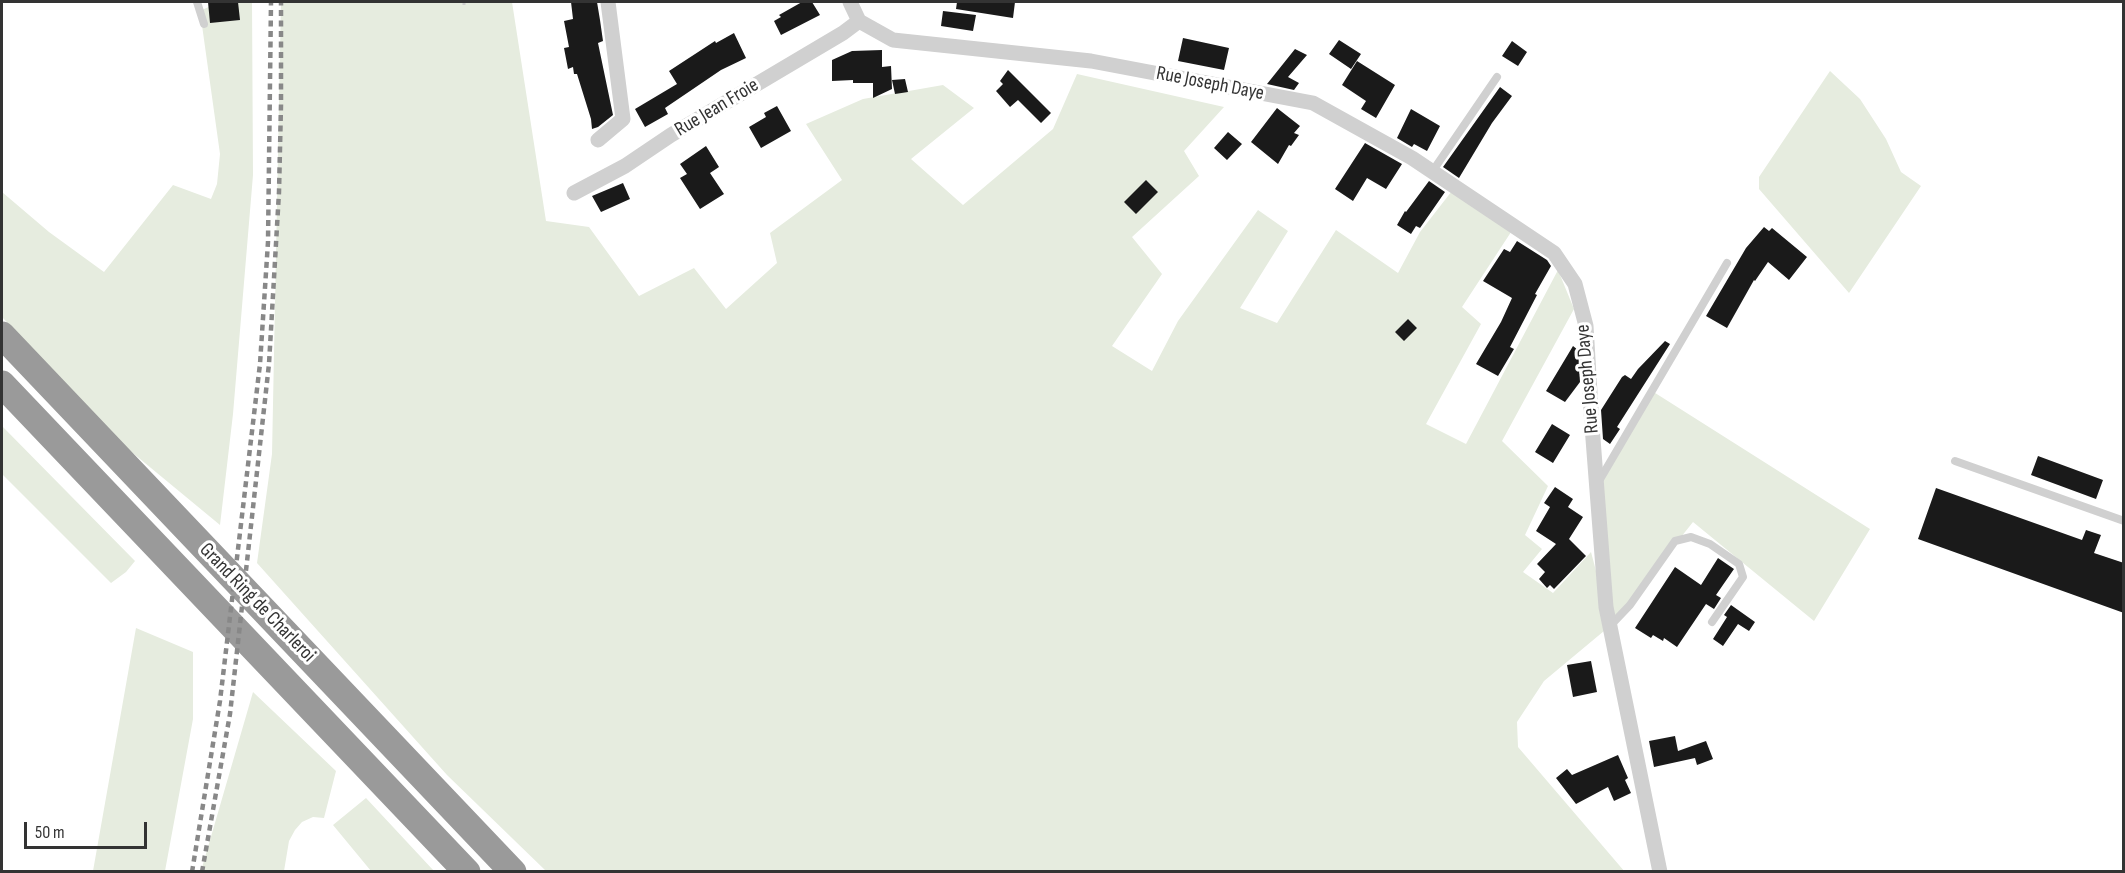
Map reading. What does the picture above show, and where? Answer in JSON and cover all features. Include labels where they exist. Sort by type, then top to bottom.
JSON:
[{"type":"highway","name":"Grand Ring de Charleroi","points":[[2,335],[513,872]]},
{"type":"highway","name":"Grand Ring de Charleroi","points":[[2,384],[467,872]]},
{"type":"street","points":[[598,140],[623,119],[608,2]]},
{"type":"street","points":[[850,2],[859,21]]},
{"type":"street","name":"Rue Joseph Daye","points":[[859,21],[893,40],[1091,61],[1313,103],[1412,158],[1554,253],[1575,284],[1586,326],[1606,607],[1660,872]]},
{"type":"street","name":"Rue Jean Froie","points":[[574,193],[625,166],[681,129],[843,33],[859,21]]},
{"type":"lane","points":[[197,2],[204,24]]},
{"type":"lane","points":[[1432,172],[1497,77]]},
{"type":"lane","points":[[1597,484],[1727,263]]},
{"type":"lane","points":[[1955,461],[2124,521]]},
{"type":"lane","points":[[1610,626],[1630,605],[1675,541],[1691,537],[1710,544],[1739,564],[1743,577],[1712,622]]},
{"type":"path","points":[[464,2],[464,8]]},
{"type":"shaded area","points":[[219,2],[252,2],[253,175],[233,414],[220,525],[128,449],[2,317],[2,192],[49,232],[104,272],[173,185],[211,199],[217,184],[220,154],[200,11]]},
{"type":"shaded area","points":[[281,2],[512,2],[546,221],[589,227],[639,296],[694,268],[726,309],[777,263],[770,233],[842,180],[806,124],[863,99],[943,85],[974,108],[911,159],[963,205],[1053,129],[1077,74],[1224,107],[1184,151],[1199,176],[1132,237],[1162,274],[1112,346],[1152,371],[1178,321],[1258,210],[1288,231],[1240,308],[1277,323],[1336,230],[1398,273],[1420,232],[1455,187],[1515,226],[1462,307],[1481,324],[1426,424],[1466,444],[1558,270],[1574,309],[1502,441],[1548,486],[1525,535],[1542,549],[1523,572],[1553,593],[1591,552],[1609,620],[1597,484],[1652,391],[1870,529],[1814,621],[1693,522],[1610,626],[1544,681],[1517,722],[1518,747],[1625,872],[546,871],[447,775],[257,563],[272,454]]},
{"type":"shaded area","points":[[1830,71],[1860,99],[1886,139],[1901,172],[1921,186],[1849,293],[1759,189],[1759,177]]},
{"type":"shaded area","points":[[2,426],[135,561],[126,572],[111,583],[2,474]]},
{"type":"shaded area","points":[[136,628],[193,652],[193,719],[165,871],[93,871]]},
{"type":"shaded area","points":[[253,692],[336,771],[324,818],[313,817],[302,822],[295,830],[289,841],[284,871],[201,871]]},
{"type":"shaded area","points":[[366,798],[434,871],[371,871],[333,825]]},
{"type":"building","points":[[208,2],[238,2],[240,20],[210,23]]},
{"type":"building","points":[[571,2],[597,2],[600,20],[603,41],[598,43],[613,115],[592,129],[577,74],[574,74],[573,67],[568,69],[564,48],[569,47],[564,21],[573,19]]},
{"type":"building","points":[[802,2],[812,2],[820,15],[781,35],[774,21],[781,17],[779,15]]},
{"type":"building","points":[[957,2],[1015,2],[1013,18],[956,9]]},
{"type":"building","points":[[943,11],[976,15],[973,31],[941,26]]},
{"type":"building","points":[[734,33],[746,58],[721,70],[665,108],[668,114],[645,127],[635,109],[677,84],[669,71],[715,41],[716,43]]},
{"type":"building","points":[[1183,38],[1229,48],[1224,70],[1178,61]]},
{"type":"building","points":[[1339,40],[1361,54],[1351,69],[1329,54]]},
{"type":"building","points":[[1512,41],[1527,52],[1518,66],[1502,56]]},
{"type":"building","points":[[1295,49],[1307,55],[1288,77],[1299,83],[1294,90],[1267,84]]},
{"type":"building","points":[[882,50],[882,67],[891,66],[892,89],[873,98],[873,83],[853,83],[853,80],[832,81],[832,60],[852,51]]},
{"type":"building","points":[[1357,61],[1395,85],[1376,118],[1361,109],[1366,101],[1342,85]]},
{"type":"building","points":[[1008,70],[1051,113],[1041,123],[1018,100],[1010,107],[996,91],[1003,84],[1000,81]]},
{"type":"building","points":[[905,79],[908,92],[895,94],[892,80]]},
{"type":"building","points":[[1500,87],[1512,96],[1492,123],[1459,178],[1443,167]]},
{"type":"building","points":[[777,106],[791,131],[761,148],[749,127],[766,117],[764,113]]},
{"type":"building","points":[[1277,108],[1300,126],[1294,133],[1299,135],[1291,146],[1289,145],[1278,164],[1251,142]]},
{"type":"building","points":[[1411,109],[1440,126],[1427,151],[1414,144],[1412,147],[1397,138]]},
{"type":"building","points":[[1228,132],[1242,144],[1227,160],[1214,148]]},
{"type":"building","points":[[1365,143],[1402,164],[1386,189],[1367,178],[1353,201],[1335,189]]},
{"type":"building","points":[[706,146],[719,167],[710,173],[724,194],[700,209],[680,178],[687,174],[680,164]]},
{"type":"building","points":[[1146,180],[1158,192],[1136,214],[1124,202]]},
{"type":"building","points":[[1429,181],[1445,192],[1420,228],[1416,226],[1411,234],[1397,225]]},
{"type":"building","points":[[623,183],[630,199],[601,212],[592,196]]},
{"type":"building","points":[[1764,227],[1769,231],[1772,228],[1807,257],[1789,280],[1768,262],[1754,280],[1727,328],[1706,316],[1746,248]]},
{"type":"building","points":[[1517,241],[1547,260],[1551,266],[1510,347],[1514,349],[1498,376],[1476,364],[1501,322],[1512,298],[1483,281],[1504,249],[1510,252]]},
{"type":"building","points":[[1408,319],[1417,328],[1404,341],[1395,332]]},
{"type":"building","points":[[1665,341],[1670,344],[1617,427],[1620,429],[1610,444],[1603,439],[1601,410],[1622,377],[1625,375],[1631,379]]},
{"type":"building","points":[[1573,346],[1578,350],[1580,382],[1565,402],[1546,391]]},
{"type":"building","points":[[1552,424],[1570,435],[1553,463],[1535,452]]},
{"type":"building","points":[[2038,456],[2103,480],[2096,499],[2031,475]]},
{"type":"building","points":[[1555,487],[1573,499],[1568,507],[1583,517],[1569,539],[1586,556],[1554,589],[1550,585],[1547,588],[1539,579],[1545,572],[1537,564],[1556,544],[1536,531],[1550,507],[1544,503]]},
{"type":"building","points":[[1936,488],[2082,540],[2086,530],[2101,535],[2094,553],[2124,563],[2124,613],[1918,539]]},
{"type":"building","points":[[1718,558],[1734,569],[1716,595],[1721,598],[1714,609],[1706,604],[1677,647],[1664,638],[1663,641],[1653,635],[1651,638],[1635,628],[1675,567],[1701,585]]},
{"type":"building","points":[[1731,605],[1755,622],[1749,631],[1738,624],[1723,646],[1713,639],[1727,617],[1724,615]]},
{"type":"building","points":[[1591,661],[1597,692],[1573,697],[1567,665]]},
{"type":"building","points":[[1675,736],[1678,751],[1706,741],[1713,759],[1697,765],[1695,758],[1654,767],[1649,741]]},
{"type":"building","points":[[1618,755],[1628,778],[1625,780],[1631,793],[1614,801],[1608,787],[1576,804],[1556,778],[1567,769],[1572,775]]},
{"type":"railway","points":[[192,872],[220,701],[260,364],[268,242],[271,2]]},
{"type":"railway","points":[[202,872],[230,714],[269,364],[279,192],[281,2]]}]
